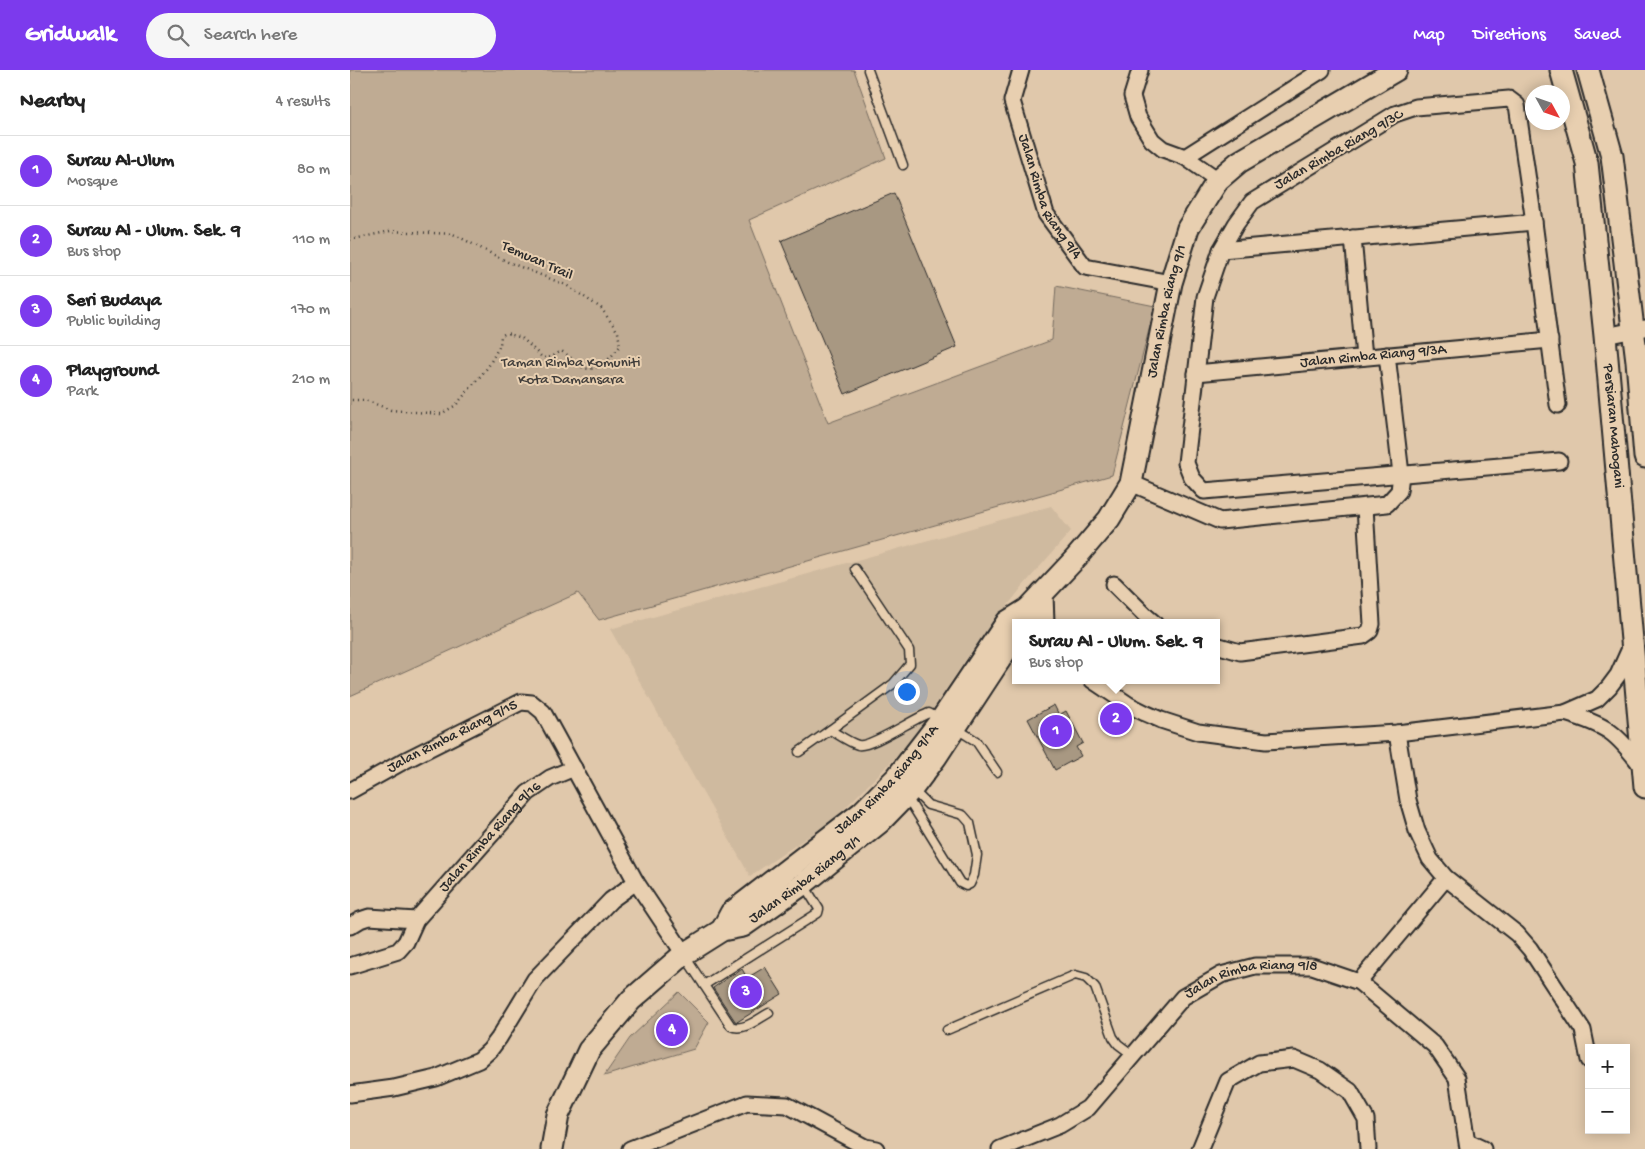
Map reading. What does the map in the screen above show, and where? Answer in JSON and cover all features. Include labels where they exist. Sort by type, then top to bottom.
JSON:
[{"type":"street","name":"Jalan Rimba Riang 9/4","points":[[1021,70],[1012,101],[1046,214],[1085,267],[1171,283]]},
{"type":"street","points":[[1140,70],[1132,96],[1138,117],[1152,140],[1163,149],[1185,157],[1218,180]]},
{"type":"street","points":[[1185,157],[1322,70]]},
{"type":"street","name":"Jalan Rimba Riang 9/1","points":[[1025,619],[1042,594],[1109,518],[1131,483],[1171,283],[1188,228],[1218,180],[1239,162],[1396,70]]},
{"type":"street","name":"Persiaran Mahogani","points":[[1560,70],[1587,163],[1605,336],[1644,777]]},
{"type":"street","name":"Persiaran Mahogani","points":[[1588,70],[1612,156],[1628,289],[1639,329],[1645,457]]},
{"type":"street","name":"Jalan Rimba Riang 9/3C","points":[[1221,250],[1236,224],[1252,202],[1395,114],[1416,107],[1509,99],[1517,105],[1534,222]]},
{"type":"street","points":[[1558,405],[1534,222],[1221,250],[1205,297],[1186,463],[1192,478],[1204,491],[1559,461]]},
{"type":"street","points":[[1353,238],[1364,357]]},
{"type":"street","points":[[1628,289],[1645,311]]},
{"type":"street","points":[[1605,336],[1639,329]]},
{"type":"street","name":"Jalan Rimba Riang 9/3A","points":[[1196,373],[1550,340]]},
{"type":"street","points":[[1131,483],[1220,521],[1387,504],[1399,491],[1401,474],[1387,355]]},
{"type":"street","points":[[1220,646],[1240,652],[1363,636],[1370,631],[1372,624],[1365,507]]},
{"type":"street","points":[[1114,584],[1149,619]]},
{"type":"street","name":"Jalan Rimba Riang 9/1A","points":[[797,876],[948,724],[1012,637]]},
{"type":"street","points":[[1098,684],[1128,705],[1145,714],[1198,732],[1266,741],[1397,733],[1565,713],[1596,699],[1602,693],[1618,675],[1632,643]]},
{"type":"street","name":"Jalan Rimba Riang 9/1","points":[[552,1149],[558,1115],[589,1050],[631,1000],[684,954],[722,930],[743,926],[797,876],[880,822],[909,792],[948,724],[1008,656]]},
{"type":"street","name":"Jalan Rimba Riang 9/15","points":[[350,792],[404,761],[521,702],[532,703],[543,712],[636,882],[684,954]]},
{"type":"street","points":[[1565,713],[1587,719],[1610,730],[1624,743],[1644,777]]},
{"type":"street","points":[[1397,733],[1408,800],[1416,831],[1430,859],[1446,878],[1517,934],[1530,949],[1584,1030],[1586,1044]]},
{"type":"street","name":"Jalan Rimba Riang 9/16","points":[[350,966],[398,951],[406,942],[416,920],[528,793],[550,778],[574,768]]},
{"type":"street","points":[[1359,982],[1446,878]]},
{"type":"street","points":[[350,1094],[394,1088],[436,1078],[479,1060],[499,1038],[535,979],[611,900],[636,882]]},
{"type":"street","points":[[350,926],[368,917],[416,920]]},
{"type":"street","name":"Jalan Rimba Riang 9/8","points":[[1000,1149],[1060,1125],[1088,1108],[1183,997],[1221,975],[1255,966],[1312,966],[1359,982],[1434,1046],[1457,1078],[1468,1145],[1483,1149]]},
{"type":"street","points":[[1200,1149],[1228,1081],[1259,1063],[1294,1060],[1320,1070],[1350,1091],[1366,1119],[1368,1149]]},
{"type":"street","points":[[630,1149],[747,1103],[787,1105],[868,1148]]},
{"type":"lane","points":[[868,70],[903,165]]},
{"type":"lane","points":[[799,752],[893,684],[910,664],[909,650],[855,569]]},
{"type":"lane","points":[[830,730],[859,745],[870,743],[917,718],[929,714],[976,741],[997,772]]},
{"type":"lane","points":[[909,792],[928,805],[963,815],[970,823],[977,855],[974,876],[970,884],[966,886],[960,883],[909,792]]},
{"type":"lane","points":[[704,986],[818,913],[817,903],[797,876]]},
{"type":"lane","points":[[684,954],[727,1022],[735,1028],[742,1028],[769,1013]]},
{"type":"lane","points":[[947,1030],[1075,976],[1086,978],[1095,987],[1113,1037],[1118,1044],[1134,1056]]},
{"type":"path","name":"Temuan Trail","points":[[350,240],[390,231],[453,234],[508,262],[566,285],[601,308],[618,332],[620,346],[607,362],[592,369],[580,366],[570,356],[561,351],[552,357],[544,358],[522,338],[506,332],[501,336],[500,345],[488,367],[456,405],[440,414],[391,410],[365,400],[350,400]]},
{"type":"shaded area","points":[[1051,506],[1071,531],[1023,586],[971,652],[909,744],[834,819],[750,876],[610,629]]},
{"type":"green space","name":"Taman Rimba Komuniti Kota Damansara","points":[[350,70],[854,70],[886,158],[749,220],[828,423],[1052,340],[1056,286],[1155,306],[1112,475],[599,620],[578,593],[350,696]]},
{"type":"green space","points":[[679,992],[709,1022],[694,1049],[604,1076],[630,1038]]},
{"type":"building","points":[[894,193],[957,347],[845,394],[781,241]]},
{"type":"building","points":[[1054,705],[1059,715],[1066,711],[1083,743],[1076,747],[1081,756],[1055,770],[1028,719]]},
{"type":"building","points":[[765,967],[782,994],[737,1022],[735,1021],[713,988],[742,969],[747,978]]},
{"type":"place","name":"Surau Al - Ulum. Sek. 9","points":[[1116,719]]},
{"type":"place","name":"Surau Al-Ulum","points":[[1056,731]]},
{"type":"place","name":"Seri Budaya","points":[[746,992]]},
{"type":"place","name":"Playground","points":[[672,1030]]}]
